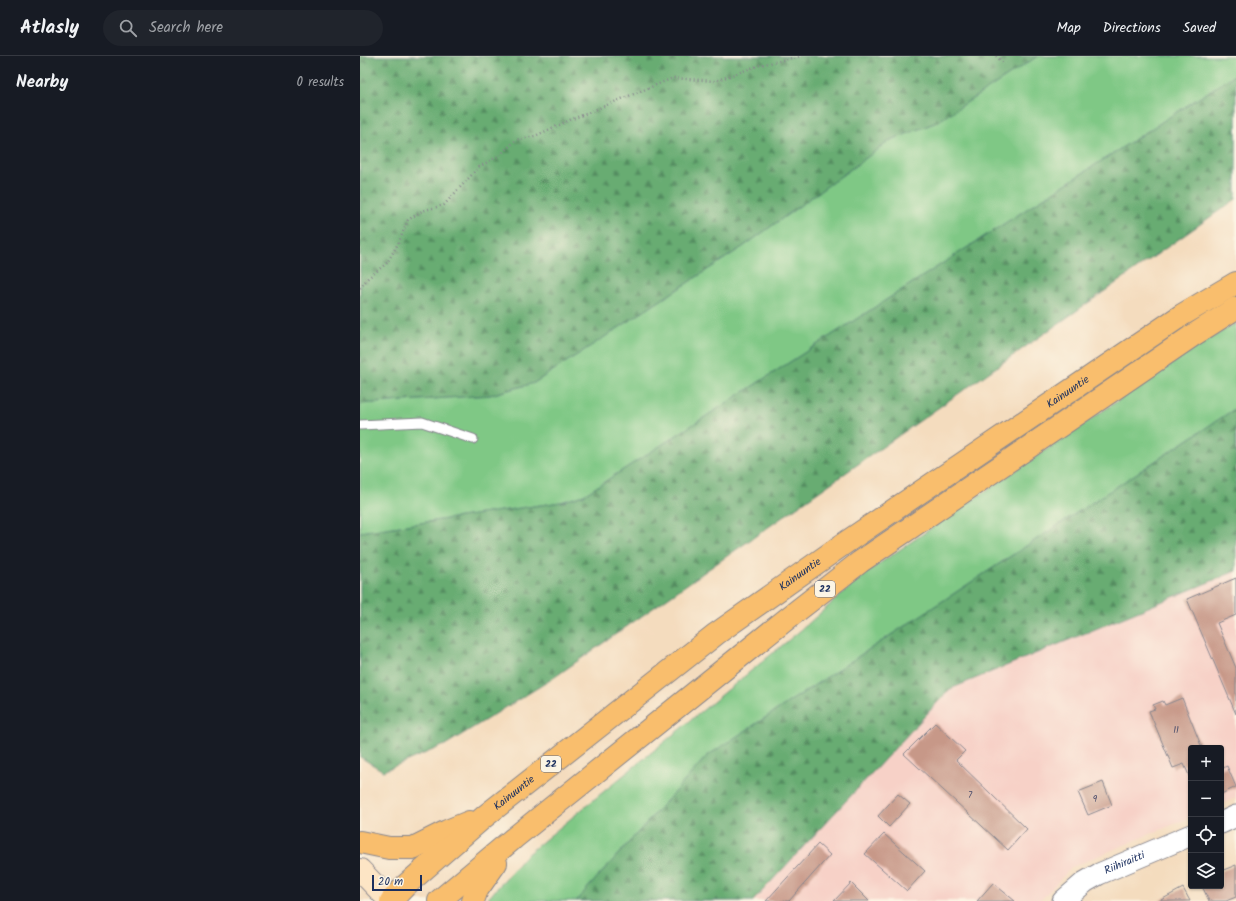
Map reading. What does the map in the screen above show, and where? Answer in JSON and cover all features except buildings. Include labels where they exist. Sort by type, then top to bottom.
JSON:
[{"type":"highway","name":"Kainuuntie","points":[[390,901],[406,885],[484,817],[723,629],[859,534],[1168,324],[1236,283]]},
{"type":"highway","name":"22","points":[[439,901],[514,838],[860,562],[1195,334],[1236,308]]},
{"type":"highway","points":[[360,842],[389,848],[413,848],[447,831],[484,817]]},
{"type":"highway","points":[[473,901],[477,890],[514,838]]},
{"type":"main road","points":[[360,870],[390,901]]},
{"type":"street","points":[[1224,822],[1236,816]]},
{"type":"street","name":"Riihiraitti","points":[[1063,901],[1085,882],[1099,874],[1188,836]]},
{"type":"lane","points":[[360,425],[422,422],[473,439]]},
{"type":"path","points":[[360,288],[368,278],[387,263],[399,242],[408,220],[422,211],[444,205],[479,167],[500,155],[516,140],[535,136],[673,78],[715,81],[760,65],[802,56]]},
{"type":"path","points":[[996,56],[1003,63]]},
{"type":"shaded area","points":[[1236,571],[1236,798],[1224,803],[1224,745],[1188,745],[1188,818],[1072,867],[1040,901],[753,901],[950,689]]},
{"type":"green space","points":[[360,56],[1038,56],[937,122],[891,140],[744,246],[534,383],[490,395],[360,404]]},
{"type":"green space","points":[[1038,56],[1236,56],[1236,74],[584,495],[561,502],[360,532],[360,404],[490,395],[534,383],[744,246],[891,140],[937,122]]},
{"type":"green space","points":[[1236,74],[1236,199],[552,679],[445,745],[383,771],[360,757],[360,532],[561,502],[584,495]]},
{"type":"green space","points":[[1236,323],[1236,408],[707,756],[576,901],[486,901],[525,856],[801,630],[867,572],[1201,344]]},
{"type":"green space","points":[[1236,408],[1236,571],[950,689],[753,901],[576,901],[707,756]]}]
